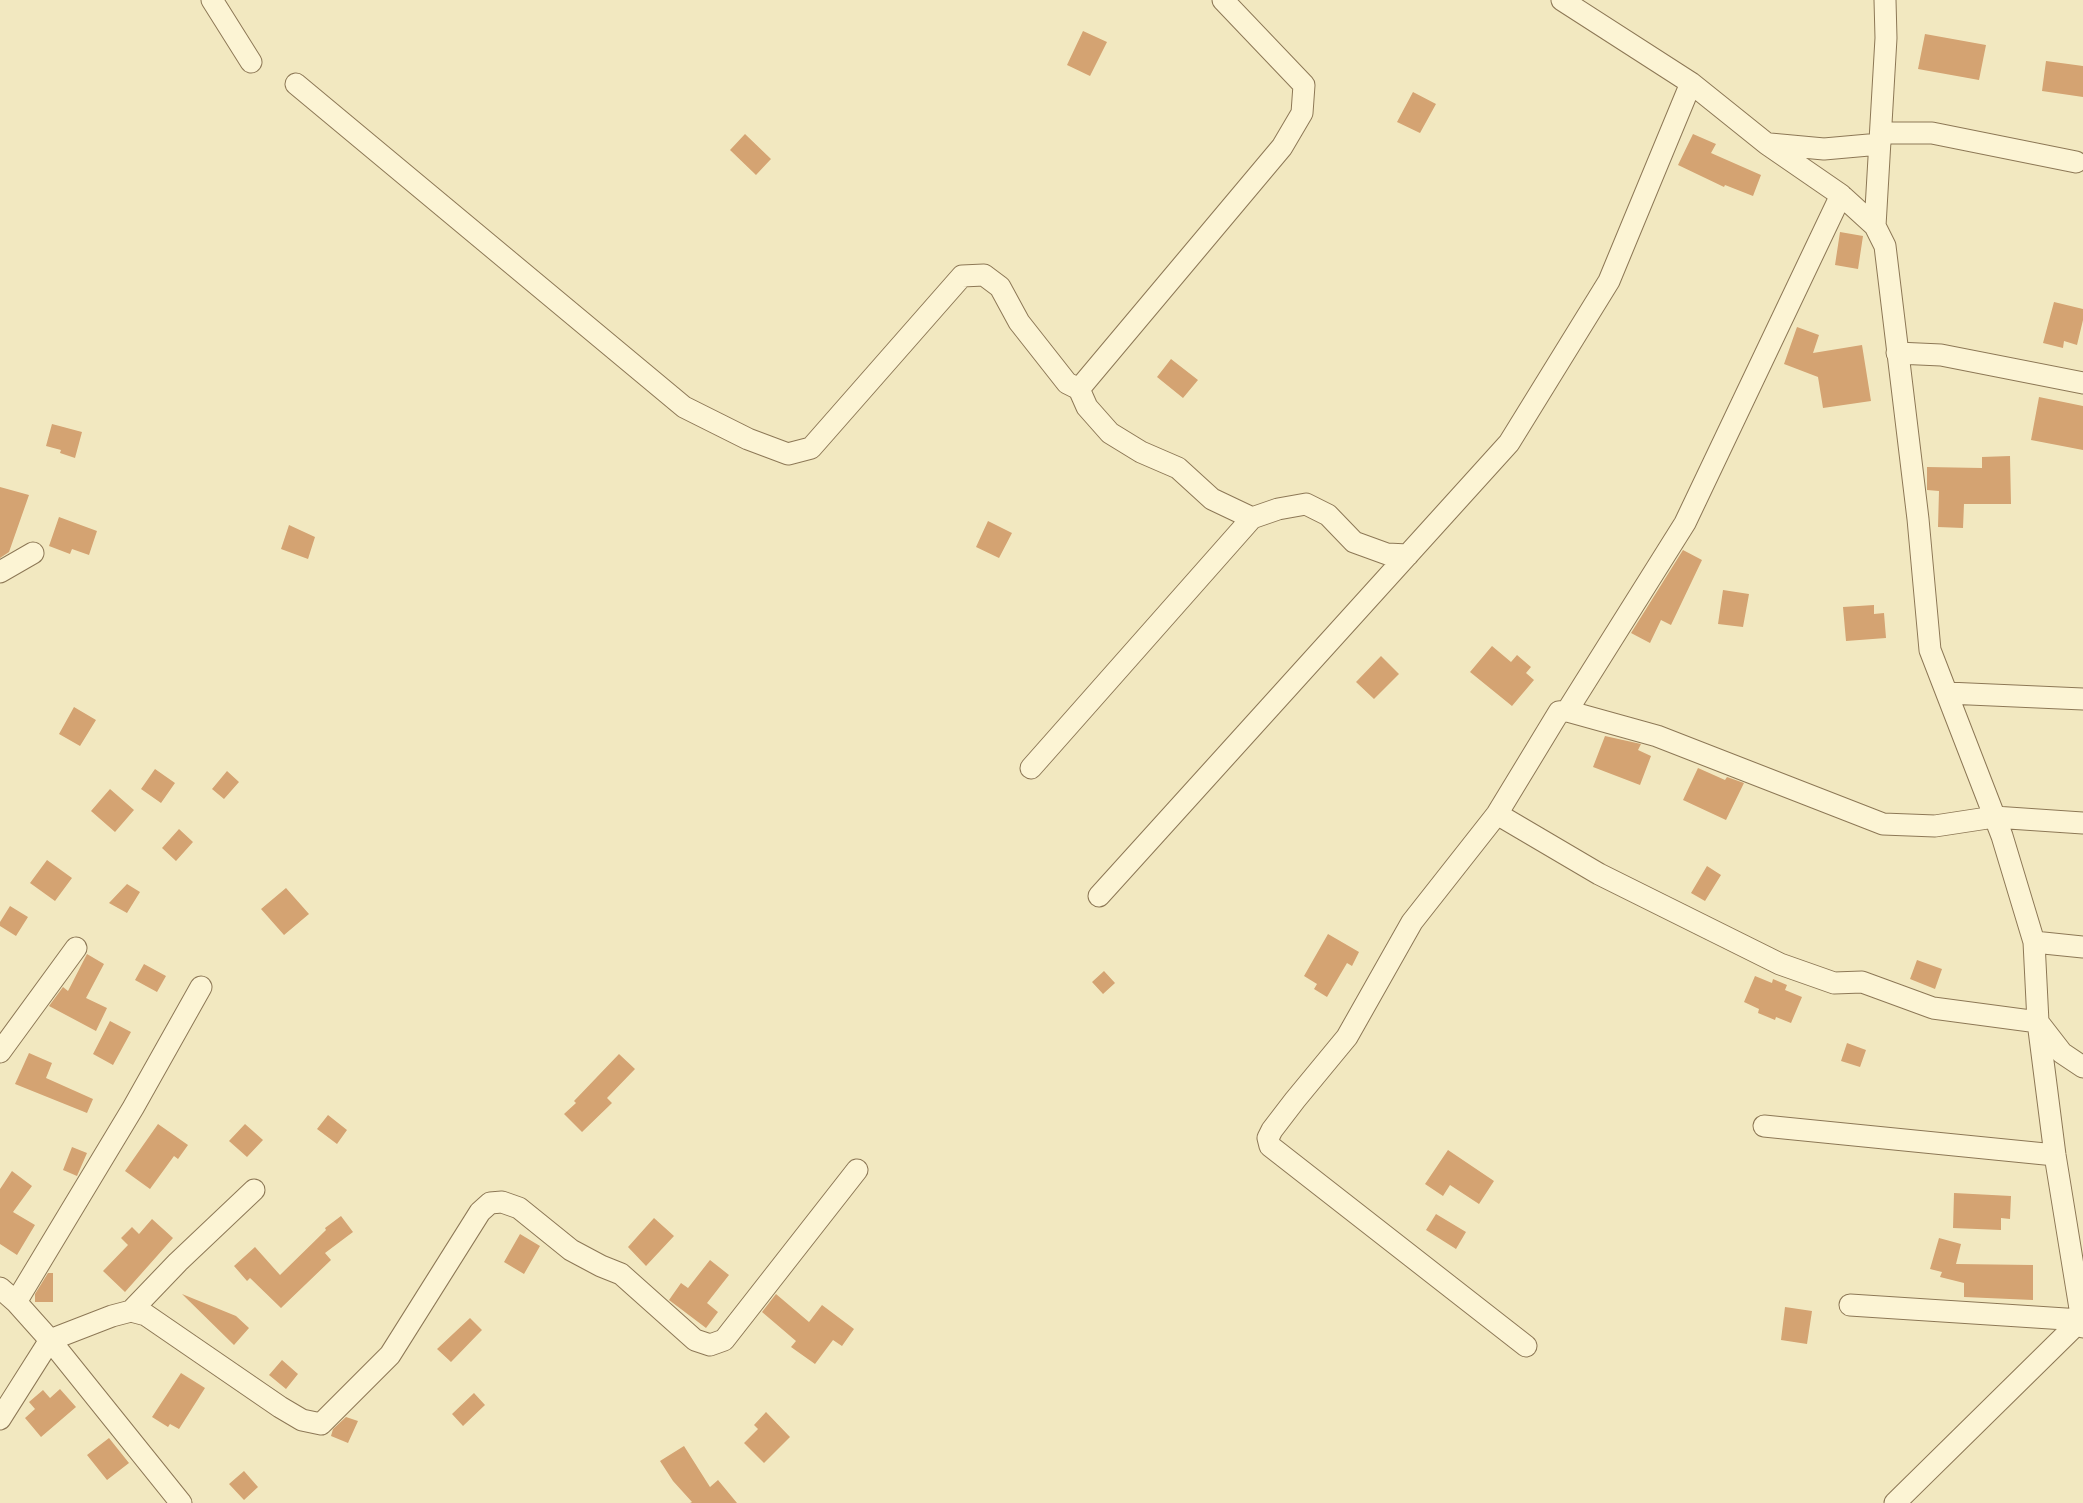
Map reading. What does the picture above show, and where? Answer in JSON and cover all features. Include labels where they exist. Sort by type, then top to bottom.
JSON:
[{"type":"street","points":[[212,0],[251,62]]},
{"type":"street","points":[[1079,389],[1282,147],[1302,113],[1304,85],[1223,0]]},
{"type":"street","points":[[1562,0],[1691,83],[1767,144],[1841,195],[1875,226],[1885,246],[1918,519],[1930,650],[1994,817],[2034,942],[2038,1022],[2055,1155],[2082,1323]]},
{"type":"street","points":[[1875,226],[1885,0]]},
{"type":"street","points":[[1099,896],[1509,443],[1610,281],[1691,83]]},
{"type":"street","points":[[296,84],[684,407],[748,439],[788,454],[811,448],[962,276],[984,275],[1000,287],[1019,322],[1067,383],[1079,389],[1087,407],[1110,433],[1141,452],[1178,468],[1212,499],[1252,518]]},
{"type":"street","points":[[1767,144],[1824,150],[1880,138],[1932,133],[2076,162]]},
{"type":"street","points":[[1566,710],[1685,523],[1841,195]]},
{"type":"street","points":[[1897,353],[1941,355],[2083,383]]},
{"type":"street","points":[[1031,768],[1252,518],[1278,509],[1306,504],[1328,515],[1354,542],[1387,554],[1408,555]]},
{"type":"street","points":[[0,572],[33,553]]},
{"type":"street","points":[[1947,693],[2083,699]]},
{"type":"street","points":[[1526,1346],[1270,1146],[1268,1138],[1283,1115],[1347,1037],[1412,922],[1497,814],[1560,712],[1566,710],[1657,736],[1883,824],[1935,826],[1994,817],[2083,823]]},
{"type":"street","points":[[1497,814],[1599,874],[1780,964],[1834,982],[1862,982],[1933,1008],[2038,1022],[2062,1053],[2083,1067]]},
{"type":"street","points":[[2034,942],[2083,947]]},
{"type":"street","points":[[0,1052],[76,948]]},
{"type":"street","points":[[16,1302],[133,1108],[200,987]]},
{"type":"street","points":[[1764,1126],[2055,1155]]},
{"type":"street","points":[[131,1311],[146,1316],[280,1407],[302,1420],[321,1424],[390,1355],[480,1212],[490,1203],[502,1202],[519,1208],[571,1250],[600,1266],[621,1274],[695,1340],[710,1345],[724,1340],[857,1170]]},
{"type":"street","points":[[0,1419],[50,1340],[112,1316],[131,1311],[178,1262],[254,1190]]},
{"type":"street","points":[[0,1288],[16,1302],[50,1340],[181,1503]]},
{"type":"street","points":[[1850,1305],[2082,1323]]},
{"type":"street","points":[[1895,1503],[2082,1323]]},
{"type":"building","points":[[1083,31],[1107,42],[1090,76],[1067,65]]},
{"type":"building","points":[[1925,34],[1986,45],[1979,80],[1918,69]]},
{"type":"building","points":[[2046,61],[2083,66],[2083,97],[2042,91]]},
{"type":"building","points":[[1413,92],[1436,104],[1420,133],[1397,122]]},
{"type":"building","points":[[745,134],[771,159],[756,175],[730,150]]},
{"type":"building","points":[[1693,134],[1716,144],[1711,153],[1761,175],[1753,196],[1725,185],[1724,187],[1678,165]]},
{"type":"building","points":[[1840,232],[1863,236],[1858,269],[1835,265]]},
{"type":"building","points":[[2054,302],[2083,309],[2083,320],[2077,345],[2064,341],[2063,348],[2043,343]]},
{"type":"building","points":[[1797,327],[1819,335],[1813,353],[1862,345],[1871,401],[1823,408],[1818,377],[1784,364]]},
{"type":"building","points":[[1171,359],[1198,380],[1183,398],[1157,377]]},
{"type":"building","points":[[2039,397],[2083,406],[2083,450],[2031,440]]},
{"type":"building","points":[[52,424],[82,432],[75,458],[60,453],[61,450],[46,446]]},
{"type":"building","points":[[2010,456],[2011,504],[1964,504],[1963,528],[1938,527],[1939,491],[1927,490],[1927,467],[1982,468],[1982,457]]},
{"type":"building","points":[[0,487],[29,495],[9,552],[0,558]]},
{"type":"building","points":[[59,517],[97,531],[89,555],[72,549],[70,554],[49,546]]},
{"type":"building","points":[[988,521],[1012,533],[999,558],[976,547]]},
{"type":"building","points":[[289,525],[315,537],[308,559],[281,549]]},
{"type":"building","points":[[1683,550],[1702,560],[1671,625],[1661,620],[1650,643],[1631,633]]},
{"type":"building","points":[[1723,590],[1749,594],[1743,627],[1718,624]]},
{"type":"building","points":[[1874,605],[1874,614],[1884,613],[1886,638],[1846,641],[1843,607]]},
{"type":"building","points":[[1492,646],[1511,662],[1517,655],[1531,667],[1526,673],[1534,680],[1512,706],[1470,672]]},
{"type":"building","points":[[1381,656],[1399,674],[1374,699],[1356,682]]},
{"type":"building","points":[[74,707],[96,720],[80,746],[59,734]]},
{"type":"building","points":[[1605,736],[1641,744],[1638,750],[1651,756],[1640,785],[1593,767]]},
{"type":"building","points":[[1698,768],[1725,780],[1727,777],[1744,783],[1726,820],[1683,800]]},
{"type":"building","points":[[155,769],[175,783],[161,803],[141,789]]},
{"type":"building","points":[[227,771],[239,782],[224,799],[212,789]]},
{"type":"building","points":[[110,789],[134,810],[115,832],[91,811]]},
{"type":"building","points":[[179,829],[193,842],[176,861],[162,848]]},
{"type":"building","points":[[47,860],[72,878],[55,901],[30,883]]},
{"type":"building","points":[[1707,866],[1721,875],[1705,901],[1691,893]]},
{"type":"building","points":[[127,884],[140,892],[127,913],[109,903]]},
{"type":"building","points":[[286,888],[309,914],[284,935],[261,909]]},
{"type":"building","points":[[10,906],[28,917],[16,936],[0,926],[0,922]]},
{"type":"building","points":[[1328,934],[1359,952],[1352,966],[1347,963],[1327,997],[1314,989],[1317,984],[1304,976]]},
{"type":"building","points":[[87,954],[104,964],[86,998],[107,1008],[96,1031],[49,1006],[63,987],[68,991]]},
{"type":"building","points":[[1917,960],[1942,969],[1935,989],[1910,979]]},
{"type":"building","points":[[144,964],[166,976],[157,992],[135,980]]},
{"type":"building","points":[[1104,971],[1115,983],[1103,994],[1092,982]]},
{"type":"building","points":[[1755,976],[1772,983],[1773,979],[1787,985],[1785,990],[1802,997],[1791,1023],[1776,1017],[1775,1020],[1758,1013],[1759,1009],[1744,1002]]},
{"type":"building","points":[[110,1021],[131,1032],[113,1065],[93,1054]]},
{"type":"building","points":[[1847,1043],[1866,1050],[1860,1067],[1841,1061]]},
{"type":"building","points":[[29,1053],[52,1063],[46,1078],[93,1099],[87,1113],[15,1084]]},
{"type":"building","points":[[619,1054],[635,1069],[607,1098],[612,1103],[582,1132],[564,1114]]},
{"type":"building","points":[[328,1115],[347,1130],[337,1144],[317,1129]]},
{"type":"building","points":[[158,1124],[188,1145],[178,1159],[174,1156],[150,1189],[125,1171]]},
{"type":"building","points":[[245,1124],[263,1140],[247,1157],[229,1141]]},
{"type":"building","points":[[72,1147],[87,1153],[77,1176],[63,1170]]},
{"type":"building","points":[[1448,1150],[1494,1181],[1479,1204],[1450,1185],[1443,1196],[1425,1184]]},
{"type":"building","points":[[12,1171],[32,1186],[13,1212],[35,1225],[17,1255],[0,1244],[0,1189]]},
{"type":"building","points":[[1954,1193],[2011,1196],[2010,1219],[2001,1218],[2001,1230],[1953,1228]]},
{"type":"building","points":[[1436,1214],[1466,1232],[1456,1249],[1426,1230]]},
{"type":"building","points":[[341,1216],[353,1232],[325,1253],[331,1260],[281,1308],[250,1278],[247,1281],[234,1266],[255,1247],[280,1275],[326,1230],[325,1228]]},
{"type":"building","points":[[654,1218],[674,1236],[646,1266],[628,1247]]},
{"type":"building","points":[[152,1219],[173,1238],[125,1292],[103,1271],[128,1245],[121,1238],[132,1227],[139,1234]]},
{"type":"building","points":[[520,1234],[540,1246],[524,1274],[504,1262]]},
{"type":"building","points":[[1939,1238],[1961,1244],[1956,1264],[2033,1265],[2033,1300],[1964,1297],[1964,1283],[1940,1277],[1942,1272],[1930,1269]]},
{"type":"building","points":[[710,1260],[729,1275],[707,1303],[718,1312],[706,1328],[669,1300],[681,1283],[688,1288]]},
{"type":"building","points":[[48,1273],[53,1273],[53,1302],[35,1302],[35,1294]]},
{"type":"building","points":[[182,1294],[236,1316],[249,1328],[234,1345]]},
{"type":"building","points":[[776,1294],[809,1322],[822,1305],[854,1329],[842,1346],[833,1340],[815,1364],[791,1347],[796,1341],[762,1312]]},
{"type":"building","points":[[1785,1307],[1812,1311],[1807,1344],[1781,1340]]},
{"type":"building","points":[[470,1318],[482,1330],[451,1362],[437,1349]]},
{"type":"building","points":[[282,1360],[298,1374],[286,1389],[269,1375]]},
{"type":"building","points":[[181,1373],[205,1388],[179,1429],[170,1424],[168,1427],[152,1417]]},
{"type":"building","points":[[60,1389],[76,1407],[41,1437],[25,1418],[35,1409],[29,1402],[43,1390],[50,1398]]},
{"type":"building","points":[[474,1393],[485,1405],[463,1426],[452,1414]]},
{"type":"building","points":[[766,1412],[790,1437],[764,1463],[744,1443],[758,1429],[754,1425]]},
{"type":"building","points":[[346,1417],[358,1421],[348,1443],[331,1436],[333,1429]]},
{"type":"building","points":[[109,1438],[129,1463],[107,1480],[87,1455]]},
{"type":"building","points":[[684,1446],[710,1487],[718,1480],[737,1503],[690,1503],[692,1502],[673,1481],[660,1461]]},
{"type":"building","points":[[244,1471],[258,1487],[244,1500],[229,1484]]}]
